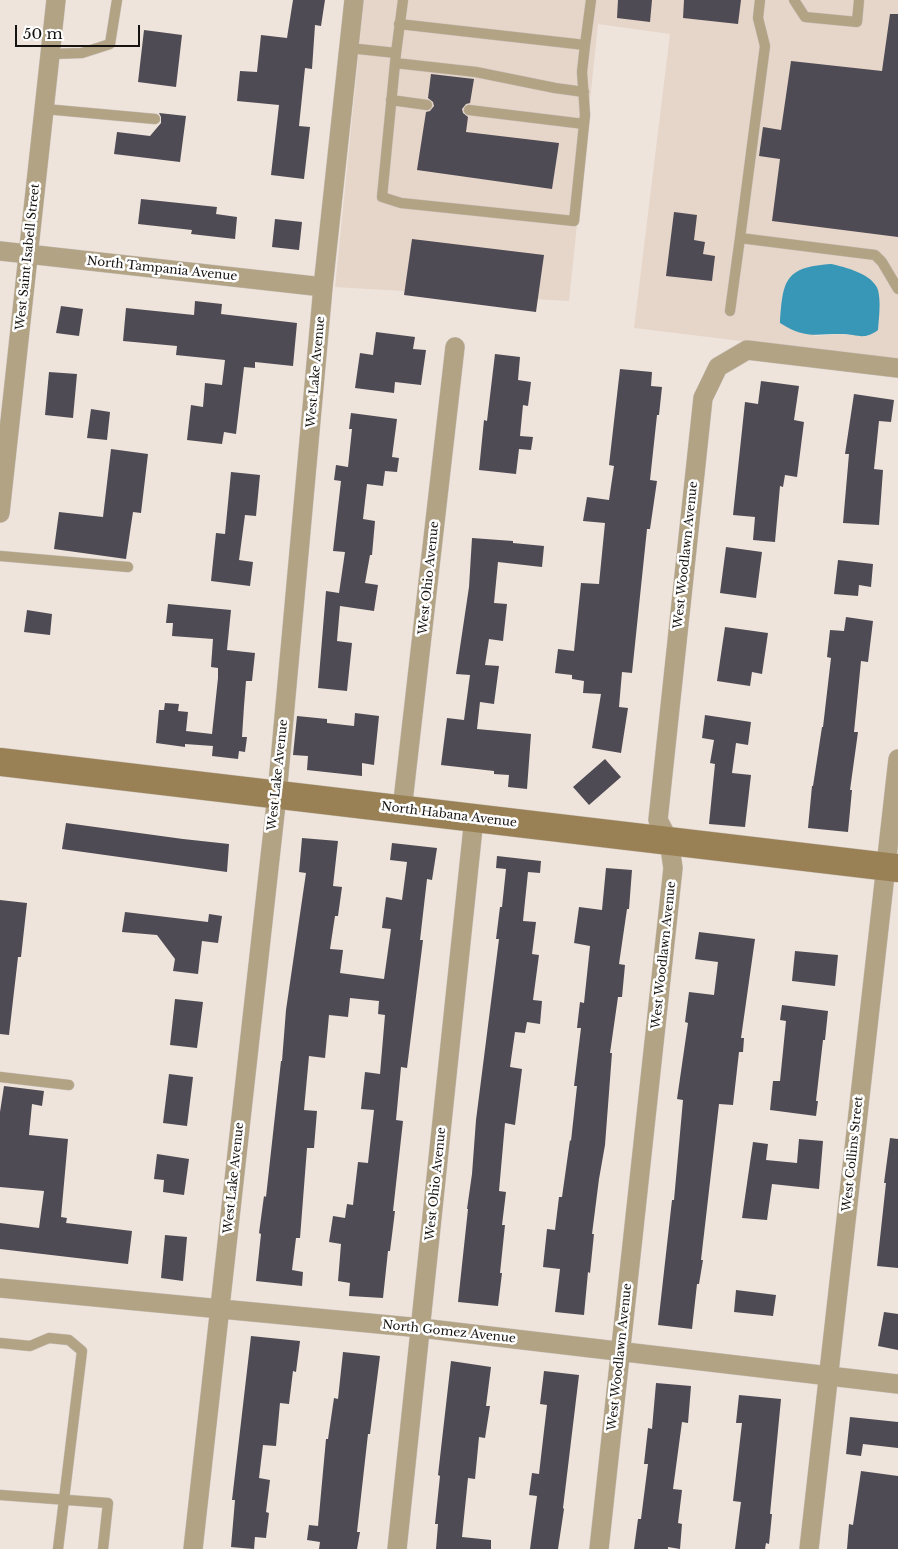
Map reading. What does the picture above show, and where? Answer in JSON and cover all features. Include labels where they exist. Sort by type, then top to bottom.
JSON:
[{"type":"street","name":"West Saint Isabell Street","points":[[0,513],[4,440],[29,254],[56,0]]},
{"type":"street","name":"West Lake Avenue","points":[[193,1549],[277,795],[323,287],[354,0]]},
{"type":"street","name":"North Tampania Avenue","points":[[0,251],[323,287]]},
{"type":"street","name":"West Ohio Avenue","points":[[402,810],[455,347]]},
{"type":"street","name":"West Woodlawn Avenue","points":[[599,1549],[673,868],[669,841],[658,820],[702,398],[718,367],[747,350],[898,368]]},
{"type":"street","name":"West Collins Street","points":[[809,1549],[828,1376],[892,867],[898,759]]},
{"type":"street","name":"North Habana Avenue","points":[[0,762],[892,867]]},
{"type":"street","name":"West Ohio Avenue","points":[[396,1549],[474,818]]},
{"type":"street","name":"North Gomez Avenue","points":[[0,1288],[421,1328],[898,1384]]},
{"type":"lane","points":[[51,54],[82,53],[110,44],[117,0]]},
{"type":"lane","points":[[403,0],[395,58],[382,196],[401,203],[574,221],[584,124],[582,72],[591,0]]},
{"type":"lane","points":[[730,312],[765,46],[758,18],[760,0]]},
{"type":"lane","points":[[794,0],[805,16],[857,22],[859,0]]},
{"type":"lane","points":[[399,24],[585,45]]},
{"type":"lane","points":[[349,48],[554,88],[584,92]]},
{"type":"lane","points":[[391,100],[427,105]]},
{"type":"lane","points":[[44,109],[155,119]]},
{"type":"lane","points":[[469,110],[584,124]]},
{"type":"lane","points":[[740,238],[876,255],[898,289]]},
{"type":"lane","points":[[0,556],[128,567]]},
{"type":"lane","points":[[0,1077],[69,1085]]},
{"type":"lane","points":[[0,1343],[30,1346],[49,1338],[69,1340],[82,1351],[58,1549]]},
{"type":"lane","points":[[0,1495],[108,1503],[102,1549]]},
{"type":"shaded area","points":[[364,0],[898,0],[898,360],[634,328],[670,34],[598,24],[569,301],[335,287]],"holes":[[[879,301],[869,336],[841,334],[813,336]]]},
{"type":"water","points":[[831,264],[858,272],[875,284],[879,299],[878,330],[864,336],[803,334],[780,323],[783,296],[789,279],[795,273],[804,269]]},
{"type":"building","points":[[293,0],[325,0],[321,26],[315,25],[312,69],[305,68],[299,126],[310,127],[304,179],[271,175],[279,105],[237,101],[240,71],[257,72],[261,35],[287,38]]},
{"type":"building","points":[[618,0],[652,0],[650,22],[617,18]]},
{"type":"building","points":[[684,0],[741,0],[738,24],[683,18]]},
{"type":"building","points":[[890,14],[898,14],[898,237],[772,221],[780,159],[759,156],[763,127],[781,130],[791,61],[882,71]]},
{"type":"building","points":[[144,30],[182,35],[176,87],[138,82]]},
{"type":"building","points":[[431,74],[474,79],[470,103],[466,104],[462,109],[463,113],[468,117],[466,132],[559,143],[552,189],[417,170],[426,112],[430,111],[434,106],[433,102],[428,98]]},
{"type":"building","points":[[159,113],[186,116],[180,162],[114,154],[117,132],[150,136],[161,123]]},
{"type":"building","points":[[141,199],[217,207],[216,214],[237,217],[235,239],[191,234],[192,230],[138,224]]},
{"type":"building","points":[[674,212],[697,215],[694,240],[705,242],[703,254],[715,256],[712,281],[666,276]]},
{"type":"building","points":[[275,219],[302,222],[299,250],[272,247]]},
{"type":"building","points":[[412,239],[544,255],[536,312],[404,295]]},
{"type":"building","points":[[195,301],[222,304],[221,314],[297,323],[293,366],[255,362],[255,368],[244,367],[236,434],[224,432],[222,444],[187,440],[191,405],[203,407],[205,383],[222,385],[225,360],[176,355],[177,346],[123,341],[126,308],[194,315]]},
{"type":"building","points":[[61,306],[83,309],[79,336],[56,333]]},
{"type":"building","points":[[376,332],[415,337],[413,349],[426,350],[421,385],[395,382],[394,393],[355,388],[360,353],[373,355]]},
{"type":"building","points":[[495,354],[520,357],[518,380],[531,382],[528,406],[523,405],[520,436],[533,437],[531,450],[519,449],[516,474],[479,470],[484,420],[487,421]]},
{"type":"building","points":[[620,369],[652,372],[651,386],[662,387],[650,480],[657,481],[650,529],[647,529],[632,673],[622,672],[619,707],[628,708],[621,753],[592,748],[601,694],[583,693],[584,681],[572,679],[572,675],[555,673],[558,649],[574,651],[581,583],[599,584],[605,523],[583,521],[587,497],[609,500],[614,466],[609,465]]},
{"type":"building","points":[[49,372],[77,374],[73,418],[45,415]]},
{"type":"building","points":[[761,381],[799,386],[794,420],[804,422],[797,477],[785,475],[783,487],[780,486],[775,542],[753,540],[755,517],[733,515],[745,402],[758,404]]},
{"type":"building","points":[[854,394],[894,400],[891,422],[879,421],[874,469],[883,470],[879,525],[843,523],[849,454],[845,454]]},
{"type":"building","points":[[91,409],[110,412],[107,440],[87,438]]},
{"type":"building","points":[[351,413],[397,419],[392,457],[399,458],[397,472],[385,471],[383,486],[367,484],[363,519],[375,521],[372,555],[370,555],[365,583],[378,585],[374,611],[340,606],[337,641],[352,643],[347,691],[318,688],[326,591],[339,593],[345,552],[333,551],[341,481],[334,480],[336,465],[348,467],[352,429],[349,429]]},
{"type":"building","points":[[111,449],[148,454],[141,513],[133,512],[126,559],[54,549],[59,512],[103,517]]},
{"type":"building","points":[[231,472],[260,475],[256,516],[245,515],[239,560],[253,562],[250,586],[211,581],[216,533],[225,534]]},
{"type":"building","points":[[472,538],[513,541],[513,543],[544,546],[542,567],[498,562],[494,603],[507,604],[503,641],[489,639],[485,665],[499,666],[494,704],[480,702],[477,729],[531,734],[527,789],[508,787],[509,775],[494,774],[494,771],[441,765],[447,718],[464,720],[470,675],[456,674],[469,587]]},
{"type":"building","points":[[726,547],[762,552],[756,598],[720,593]]},
{"type":"building","points":[[838,560],[873,564],[871,587],[859,585],[858,596],[834,594]]},
{"type":"building","points":[[168,604],[231,610],[227,650],[255,653],[252,681],[246,681],[242,737],[247,737],[245,752],[239,751],[238,759],[212,756],[213,746],[185,744],[185,747],[156,743],[159,710],[164,710],[165,703],[179,704],[178,711],[188,712],[186,731],[212,734],[218,678],[218,668],[211,667],[213,639],[172,636],[173,623],[166,623]]},
{"type":"building","points":[[27,610],[52,614],[50,635],[24,632]]},
{"type":"building","points":[[846,617],[873,621],[868,662],[861,661],[854,732],[858,732],[850,790],[852,790],[848,832],[808,828],[812,786],[823,727],[831,658],[827,657],[830,630],[844,631]]},
{"type":"building","points":[[725,627],[768,633],[762,674],[752,672],[750,686],[717,681]]},
{"type":"building","points":[[355,713],[379,716],[374,765],[362,763],[362,776],[307,770],[308,756],[293,755],[297,716],[327,719],[327,723],[354,726]]},
{"type":"building","points":[[705,715],[751,722],[748,745],[736,743],[732,773],[751,775],[745,827],[709,824],[715,764],[710,763],[714,740],[702,738]]},
{"type":"building","points":[[605,759],[621,777],[589,805],[573,787]]},
{"type":"building","points":[[66,823],[229,844],[227,872],[62,849]]},
{"type":"building","points":[[302,838],[338,841],[333,886],[342,887],[338,916],[335,916],[330,949],[343,950],[340,973],[384,979],[391,929],[382,928],[386,897],[402,900],[407,862],[390,860],[392,843],[437,848],[432,880],[427,879],[420,940],[423,940],[407,1068],[401,1067],[396,1120],[403,1121],[393,1211],[395,1211],[383,1298],[349,1296],[350,1283],[338,1281],[341,1244],[329,1242],[333,1216],[345,1218],[347,1204],[353,1205],[358,1162],[368,1163],[374,1110],[361,1109],[365,1072],[380,1074],[385,1015],[378,1014],[379,1001],[350,998],[348,1017],[329,1015],[325,1058],[309,1056],[304,1110],[317,1111],[314,1148],[307,1148],[300,1238],[296,1238],[292,1270],[303,1272],[302,1286],[256,1281],[261,1234],[259,1233],[264,1196],[266,1197],[286,1010],[306,873],[299,872]]},
{"type":"building","points":[[497,856],[541,861],[540,873],[528,872],[523,921],[536,922],[532,954],[539,955],[533,1000],[542,1001],[540,1024],[527,1022],[525,1033],[515,1032],[510,1067],[522,1069],[515,1125],[505,1123],[499,1191],[506,1192],[502,1225],[505,1225],[498,1306],[458,1302],[476,1120],[499,939],[496,939],[506,869],[496,868]]},
{"type":"building","points":[[606,868],[632,870],[629,909],[627,909],[619,964],[625,965],[622,997],[618,997],[610,1053],[612,1053],[605,1145],[592,1234],[594,1234],[584,1315],[555,1312],[560,1269],[543,1267],[547,1229],[555,1230],[559,1197],[562,1197],[577,1086],[574,1086],[581,1028],[577,1028],[580,1002],[584,1003],[590,946],[574,943],[579,907],[602,910]]},
{"type":"building","points":[[0,900],[27,903],[21,957],[18,957],[9,1035],[0,1034]]},
{"type":"building","points":[[125,912],[208,922],[209,914],[222,916],[218,943],[202,941],[198,974],[173,971],[175,959],[157,935],[122,932]]},
{"type":"building","points":[[699,932],[755,939],[741,1038],[744,1038],[743,1052],[739,1052],[733,1105],[719,1104],[701,1260],[703,1260],[699,1284],[697,1284],[692,1329],[658,1325],[672,1200],[674,1200],[683,1100],[677,1099],[688,1023],[685,1022],[689,992],[714,995],[718,962],[695,959]]},
{"type":"building","points":[[795,951],[838,955],[835,986],[792,981]]},
{"type":"building","points":[[175,999],[203,1002],[197,1048],[170,1045]]},
{"type":"building","points":[[782,1005],[828,1011],[816,1101],[818,1101],[816,1116],[770,1110],[773,1081],[780,1081],[786,1021],[780,1020]]},
{"type":"building","points":[[169,1074],[193,1077],[187,1126],[163,1123]]},
{"type":"building","points":[[4,1086],[44,1091],[42,1106],[32,1104],[29,1135],[68,1139],[61,1217],[67,1218],[66,1223],[132,1231],[128,1264],[0,1249],[0,1223],[39,1228],[44,1191],[0,1187],[0,1112]]},
{"type":"building","points":[[890,1138],[898,1139],[898,1268],[877,1266]]},
{"type":"building","points":[[799,1139],[823,1141],[819,1189],[772,1184],[767,1220],[742,1218],[753,1142],[768,1144],[766,1160],[797,1163]]},
{"type":"building","points":[[157,1154],[189,1159],[184,1195],[163,1192],[164,1180],[154,1179]]},
{"type":"building","points":[[165,1235],[187,1237],[183,1281],[161,1278]]},
{"type":"building","points":[[736,1290],[776,1295],[773,1316],[734,1312]]},
{"type":"building","points":[[884,1312],[898,1314],[898,1350],[878,1346]]},
{"type":"building","points":[[251,1336],[300,1341],[296,1372],[293,1371],[289,1404],[280,1403],[276,1446],[263,1445],[259,1478],[270,1480],[266,1512],[269,1513],[266,1538],[255,1537],[254,1549],[231,1547],[235,1500],[232,1500]]},
{"type":"building","points":[[343,1352],[380,1356],[370,1434],[368,1434],[357,1532],[360,1532],[357,1549],[319,1549],[320,1542],[307,1540],[309,1525],[318,1526],[326,1439],[328,1439],[334,1398],[338,1399]]},
{"type":"building","points":[[451,1361],[491,1367],[486,1406],[490,1406],[485,1438],[479,1437],[475,1479],[468,1478],[462,1537],[491,1540],[491,1549],[436,1549],[438,1524],[435,1524],[440,1476],[438,1475]]},
{"type":"building","points":[[544,1371],[579,1375],[558,1549],[530,1549],[537,1496],[529,1495],[532,1473],[539,1474],[547,1405],[540,1404]]},
{"type":"building","points":[[656,1383],[691,1386],[688,1423],[682,1422],[673,1489],[682,1490],[678,1523],[682,1524],[680,1549],[668,1547],[668,1549],[634,1549],[638,1519],[641,1519],[648,1464],[644,1464],[648,1428],[652,1429]]},
{"type":"building","points":[[739,1395],[781,1399],[769,1544],[766,1543],[765,1549],[735,1549],[741,1502],[733,1501],[742,1423],[736,1423]]},
{"type":"building","points":[[850,1417],[898,1422],[898,1448],[863,1444],[861,1456],[846,1454]]},
{"type":"building","points":[[861,1471],[898,1476],[898,1549],[847,1549],[849,1524],[853,1525]]}]
